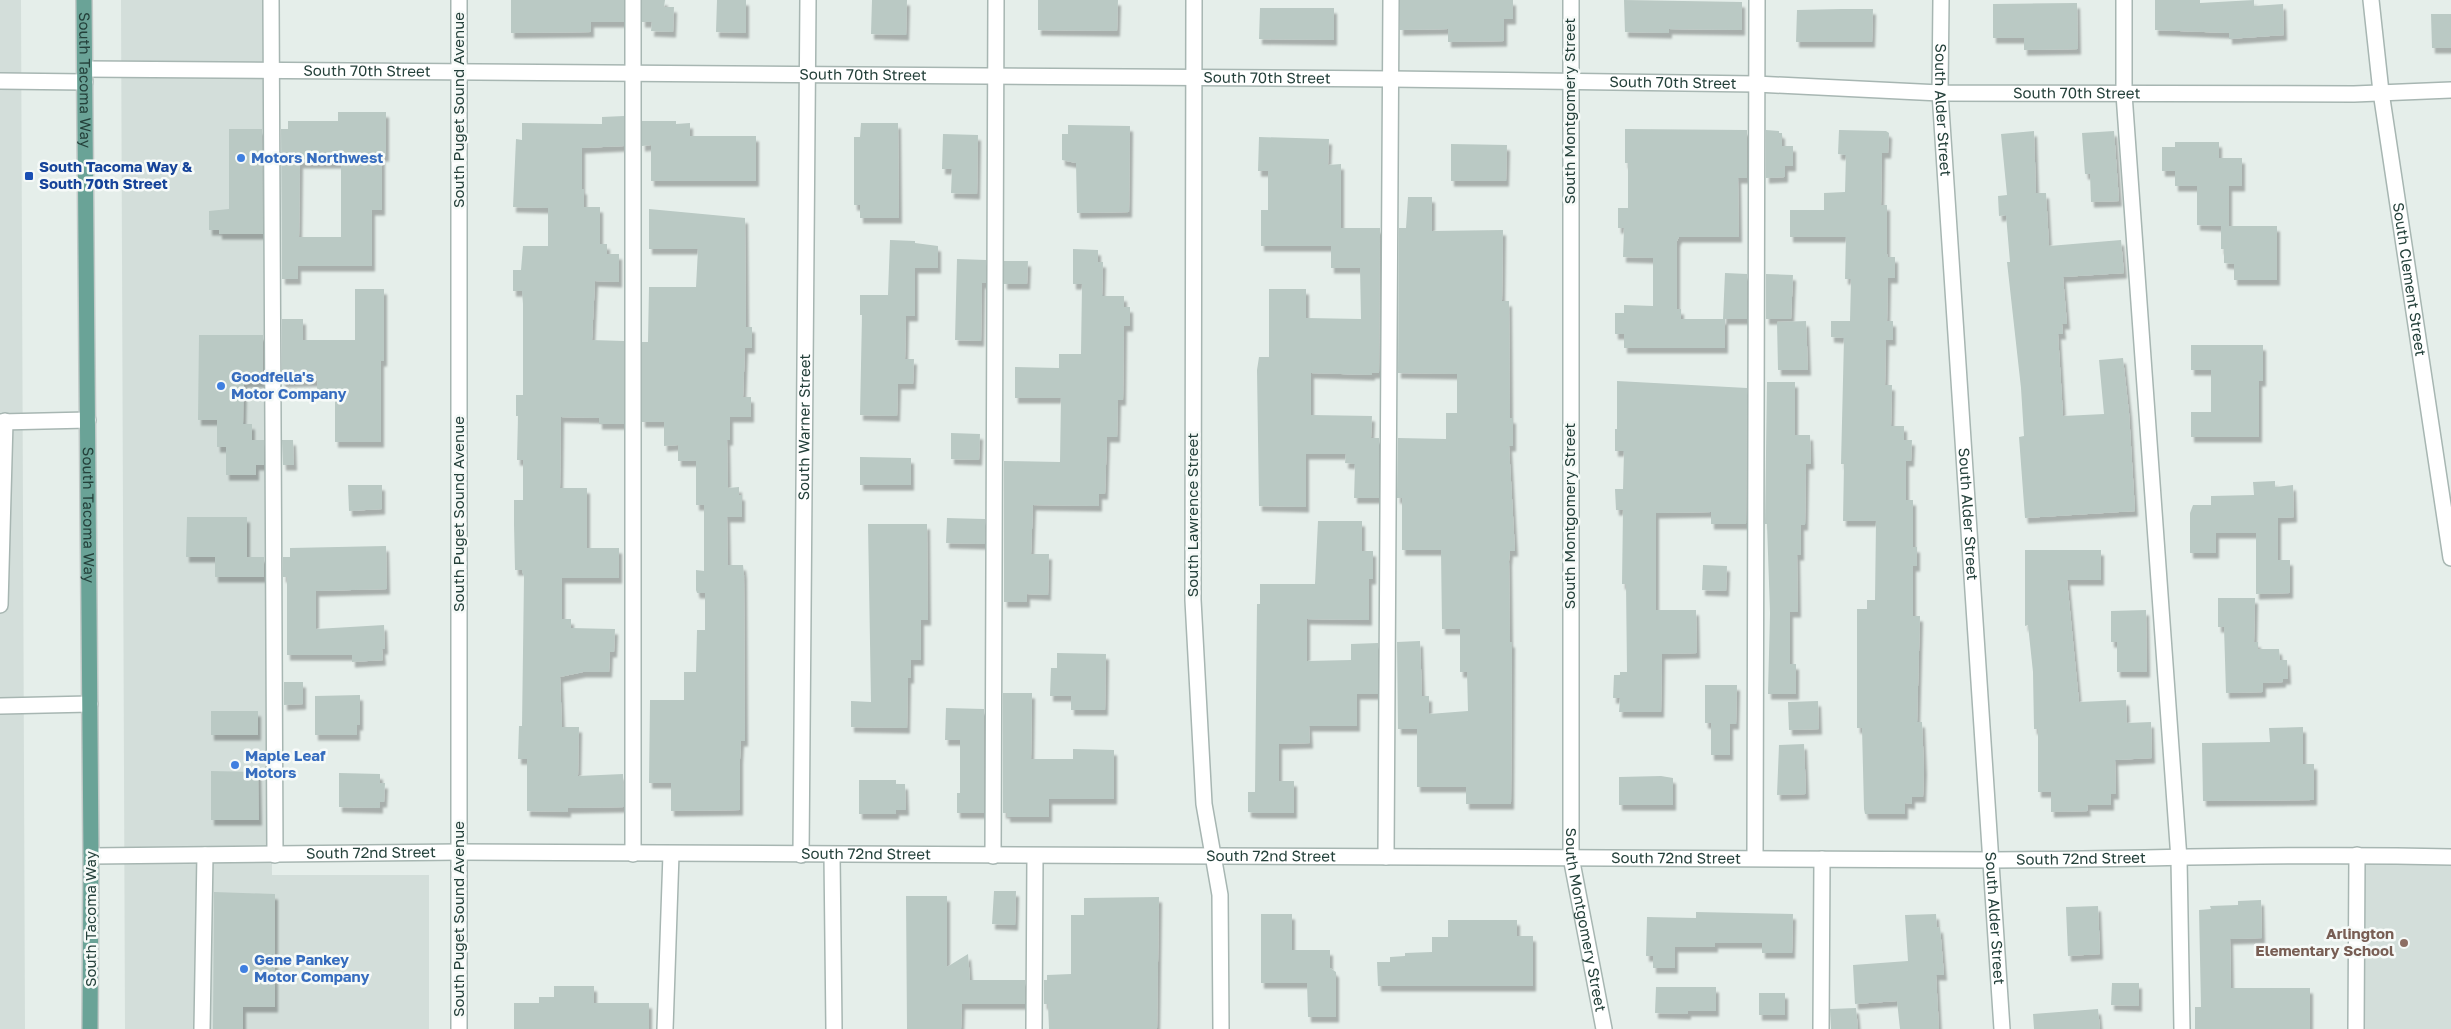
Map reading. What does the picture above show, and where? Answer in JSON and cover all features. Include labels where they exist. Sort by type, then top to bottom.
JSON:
[{"type":"main road","name":"South Tacoma Way","points":[[84,0],[91,856],[90,1029]]},
{"type":"street","points":[[271,0],[275,855]]},
{"type":"street","name":"South Puget Sound Avenue","points":[[459,0],[459,1029]]},
{"type":"street","points":[[633,0],[633,854]]},
{"type":"street","name":"South Warner Street","points":[[801,855],[808,0]]},
{"type":"street","points":[[993,856],[996,0]]},
{"type":"street","name":"South Lawrence Street","points":[[1194,0],[1193,600],[1204,804],[1220,895],[1221,1029]]},
{"type":"street","points":[[1386,857],[1391,0]]},
{"type":"street","name":"South Montgomery Street","points":[[1570,0],[1572,857],[1604,1029]]},
{"type":"street","points":[[1755,858],[1756,84],[1758,0]]},
{"type":"street","name":"South Alder Street","points":[[1941,0],[1940,93],[2002,1029]]},
{"type":"street","points":[[2124,0],[2124,94],[2179,859],[2182,1029]]},
{"type":"street","name":"South Clement Street","points":[[2371,0],[2381,92],[2451,558]]},
{"type":"street","name":"South 70th Street","points":[[0,81],[85,75],[272,70],[1193,77],[1756,84],[1940,93],[2354,94],[2451,90]]},
{"type":"street","points":[[0,605],[2,422],[88,420]]},
{"type":"street","points":[[0,706],[90,704]]},
{"type":"street","name":"South 72nd Street","points":[[91,856],[459,852],[1992,860],[2179,859],[2357,855],[2451,857]]},
{"type":"street","points":[[665,1029],[671,854]]},
{"type":"street","points":[[202,1029],[204,855]]},
{"type":"street","points":[[832,855],[834,1029]]},
{"type":"street","points":[[2356,1029],[2357,855]]},
{"type":"street","points":[[1034,1029],[1035,856]]},
{"type":"street","points":[[1821,1029],[1822,859]]},
{"type":"shaded area","points":[[0,0],[21,0],[25,1029],[0,1029]]},
{"type":"shaded area","points":[[121,0],[267,0],[272,875],[429,875],[429,1029],[125,1029]]},
{"type":"shaded area","name":"Arlington Elementary School","points":[[2357,855],[2451,857],[2451,1029],[2357,1029]]},
{"type":"building","points":[[511,0],[624,0],[624,22],[591,22],[591,32],[511,33]]},
{"type":"building","points":[[642,0],[665,0],[664,7],[674,7],[673,32],[651,31],[652,22],[642,22]]},
{"type":"building","points":[[717,0],[746,0],[746,33],[716,32]]},
{"type":"building","points":[[872,0],[907,0],[906,35],[871,34]]},
{"type":"building","points":[[1038,0],[1118,0],[1117,31],[1038,30]]},
{"type":"building","points":[[1400,0],[1513,0],[1513,19],[1504,19],[1504,41],[1448,42],[1448,29],[1400,30]]},
{"type":"building","points":[[1624,0],[1742,2],[1742,30],[1669,29],[1669,33],[1625,32]]},
{"type":"building","points":[[2155,0],[2200,0],[2200,3],[2254,0],[2254,6],[2283,4],[2284,35],[2229,39],[2229,33],[2155,30]]},
{"type":"building","points":[[2077,3],[2078,49],[2024,50],[2024,38],[1993,38],[1993,4]]},
{"type":"building","points":[[1260,8],[1334,8],[1334,40],[1259,39]]},
{"type":"building","points":[[1873,9],[1872,42],[1796,42],[1797,10]]},
{"type":"building","points":[[2431,14],[2451,14],[2451,48],[2432,48]]},
{"type":"building","points":[[338,112],[386,112],[386,156],[382,156],[382,210],[372,210],[372,266],[298,266],[298,279],[282,279],[281,129],[288,129],[288,121],[338,121]],"holes":[[[300,163],[341,163],[341,237],[299,237]]]},
{"type":"building","points":[[624,116],[624,146],[582,148],[582,189],[584,189],[584,207],[600,207],[600,244],[607,244],[607,254],[619,254],[619,282],[595,281],[592,340],[624,341],[624,424],[599,424],[599,418],[561,417],[560,488],[587,488],[587,548],[619,548],[619,578],[562,578],[562,619],[571,619],[571,628],[615,629],[614,652],[610,652],[609,672],[583,672],[560,677],[562,727],[579,727],[578,776],[623,774],[624,807],[568,808],[568,812],[527,811],[527,759],[518,759],[519,726],[522,726],[524,577],[522,570],[515,570],[514,524],[514,500],[523,500],[523,460],[517,460],[518,416],[516,416],[516,395],[523,395],[523,304],[522,291],[513,291],[513,270],[521,270],[523,246],[548,246],[548,208],[513,207],[516,139],[522,140],[522,123],[602,124],[602,117]]},
{"type":"building","points":[[642,121],[676,121],[676,124],[690,123],[690,136],[756,136],[756,181],[651,181],[651,145],[642,146]]},
{"type":"building","points":[[861,123],[898,123],[899,218],[860,218],[860,205],[854,205],[854,137],[860,137]]},
{"type":"building","points":[[1068,125],[1130,126],[1129,212],[1077,213],[1076,163],[1062,160],[1062,134],[1068,134]]},
{"type":"building","name":"Motors Northwest","points":[[229,129],[262,129],[263,234],[219,234],[219,230],[209,230],[209,211],[229,209]]},
{"type":"building","points":[[1625,129],[1747,130],[1747,178],[1738,178],[1739,237],[1679,237],[1677,241],[1677,309],[1681,309],[1681,319],[1725,319],[1725,348],[1624,348],[1624,334],[1615,334],[1615,313],[1624,313],[1624,305],[1653,306],[1653,258],[1623,257],[1624,228],[1618,228],[1618,208],[1628,208],[1628,163],[1625,163]]},
{"type":"building","points":[[1766,130],[1779,131],[1779,133],[1782,133],[1782,146],[1793,146],[1793,166],[1785,166],[1785,177],[1766,178]]},
{"type":"building","points":[[1839,130],[1886,131],[1889,133],[1888,153],[1882,153],[1881,205],[1887,205],[1887,254],[1888,257],[1895,257],[1895,278],[1888,278],[1887,321],[1893,321],[1893,340],[1886,340],[1885,385],[1892,385],[1891,426],[1904,426],[1904,440],[1912,440],[1911,461],[1906,461],[1906,500],[1913,500],[1913,547],[1917,547],[1917,566],[1913,566],[1913,616],[1920,616],[1917,722],[1922,722],[1924,769],[1923,797],[1912,797],[1912,804],[1905,803],[1905,814],[1865,814],[1864,809],[1862,728],[1857,728],[1857,609],[1867,609],[1867,600],[1875,600],[1876,521],[1843,521],[1844,464],[1841,464],[1844,338],[1831,337],[1831,321],[1850,321],[1851,279],[1845,279],[1846,237],[1790,237],[1790,210],[1824,210],[1824,193],[1845,192],[1846,155],[1838,154]]},
{"type":"building","points":[[2034,131],[2036,193],[2046,193],[2049,246],[2121,240],[2124,273],[2063,277],[2067,324],[2062,324],[2063,334],[2058,334],[2063,416],[2104,414],[2099,360],[2123,358],[2129,413],[2135,511],[2025,518],[2019,437],[2024,436],[2021,388],[2007,262],[2010,262],[2006,215],[1999,216],[1998,196],[2007,195],[2001,134]]},
{"type":"building","points":[[2114,131],[2119,201],[2091,202],[2090,174],[2085,174],[2082,133]]},
{"type":"building","points":[[943,134],[978,135],[977,194],[951,193],[952,169],[942,169]]},
{"type":"building","points":[[1259,137],[1329,139],[1328,165],[1341,164],[1341,228],[1380,228],[1379,373],[1372,373],[1372,375],[1311,373],[1311,415],[1372,416],[1371,438],[1379,438],[1379,498],[1354,498],[1355,464],[1345,463],[1346,454],[1306,454],[1306,507],[1259,506],[1257,370],[1259,357],[1269,357],[1269,289],[1306,289],[1306,318],[1361,319],[1360,268],[1331,268],[1331,246],[1261,246],[1261,210],[1268,210],[1268,171],[1258,171]]},
{"type":"building","points":[[2175,142],[2219,142],[2219,158],[2242,158],[2242,186],[2229,186],[2229,226],[2277,226],[2277,280],[2234,280],[2234,264],[2224,263],[2224,249],[2221,249],[2221,226],[2197,225],[2197,186],[2175,186],[2175,171],[2162,171],[2162,147],[2175,147]]},
{"type":"building","points":[[1451,144],[1507,145],[1506,181],[1451,181]]},
{"type":"building","points":[[1408,197],[1432,197],[1432,231],[1503,230],[1502,301],[1509,301],[1510,418],[1513,418],[1513,446],[1509,446],[1515,551],[1510,551],[1509,561],[1510,642],[1512,642],[1511,804],[1466,804],[1466,787],[1417,787],[1417,729],[1398,729],[1397,642],[1420,641],[1422,696],[1429,696],[1429,714],[1468,711],[1467,672],[1460,672],[1460,629],[1442,629],[1441,550],[1402,550],[1402,498],[1397,498],[1398,438],[1446,439],[1446,413],[1457,413],[1457,374],[1398,373],[1399,228],[1406,228]]},
{"type":"building","points":[[649,209],[745,218],[746,327],[752,327],[752,348],[745,348],[743,397],[751,397],[751,417],[730,417],[730,440],[727,440],[728,488],[739,487],[739,495],[742,495],[742,517],[727,517],[728,565],[743,565],[744,574],[745,741],[741,741],[740,810],[671,811],[671,783],[649,783],[650,700],[684,700],[684,672],[696,672],[697,630],[705,630],[705,593],[697,593],[696,590],[696,570],[704,571],[704,505],[696,505],[696,461],[678,461],[678,445],[664,446],[664,422],[642,422],[642,342],[648,342],[649,287],[696,287],[698,249],[649,249]]},
{"type":"building","points":[[890,240],[915,241],[915,243],[938,246],[938,268],[915,268],[915,316],[906,316],[905,359],[914,359],[913,384],[898,384],[897,416],[860,415],[862,315],[860,315],[860,295],[888,295]]},
{"type":"building","points":[[1073,249],[1098,250],[1098,262],[1103,262],[1102,296],[1124,296],[1124,307],[1130,307],[1130,326],[1124,326],[1123,400],[1118,400],[1117,437],[1107,437],[1105,494],[1099,494],[1099,506],[1033,505],[1031,554],[1049,554],[1048,595],[1027,594],[1027,602],[1004,602],[1004,461],[1060,462],[1061,398],[1015,398],[1015,367],[1059,368],[1059,354],[1081,354],[1082,284],[1073,284]]},
{"type":"building","points":[[957,259],[986,260],[986,283],[982,283],[981,341],[955,340]]},
{"type":"building","points":[[1004,261],[1028,261],[1027,284],[1004,284]]},
{"type":"building","points":[[1725,273],[1747,274],[1747,319],[1723,319]]},
{"type":"building","points":[[1766,274],[1793,275],[1791,319],[1766,319]]},
{"type":"building","points":[[355,289],[384,289],[384,361],[381,361],[381,442],[335,442],[335,390],[317,390],[317,381],[282,382],[282,319],[303,319],[303,340],[355,340]]},
{"type":"building","points":[[1806,321],[1808,370],[1778,370],[1777,322]]},
{"type":"building","points":[[199,335],[263,335],[263,382],[244,382],[243,424],[252,424],[252,440],[264,440],[264,465],[256,465],[256,475],[226,475],[226,447],[217,447],[217,420],[198,420]]},
{"type":"building","points":[[2191,345],[2263,345],[2263,381],[2259,381],[2259,437],[2191,437],[2191,412],[2211,412],[2211,370],[2191,370]]},
{"type":"building","points":[[1617,381],[1747,388],[1746,524],[1711,524],[1711,512],[1656,513],[1656,610],[1696,610],[1697,653],[1662,654],[1661,712],[1619,712],[1620,698],[1613,698],[1614,675],[1620,675],[1620,672],[1627,672],[1626,584],[1622,584],[1623,510],[1616,510],[1615,489],[1623,489],[1624,451],[1615,451]]},
{"type":"building","points":[[1767,382],[1795,382],[1795,435],[1810,435],[1811,464],[1806,464],[1805,525],[1801,525],[1801,555],[1797,555],[1798,612],[1790,612],[1790,664],[1796,664],[1796,694],[1768,694],[1770,613],[1767,524],[1765,524]]},
{"type":"building","points":[[951,433],[980,434],[979,460],[951,459]]},
{"type":"building","points":[[282,440],[293,440],[294,465],[283,465]]},
{"type":"building","points":[[860,457],[911,458],[911,485],[860,485]]},
{"type":"building","points":[[2275,481],[2275,487],[2293,485],[2294,517],[2278,518],[2278,560],[2290,560],[2290,593],[2256,594],[2256,533],[2216,533],[2216,553],[2190,553],[2190,513],[2193,505],[2211,505],[2211,496],[2254,495],[2253,482]]},
{"type":"building","points":[[348,485],[382,485],[382,509],[349,511]]},
{"type":"building","points":[[187,517],[247,517],[247,557],[264,557],[264,577],[215,577],[215,557],[186,557]]},
{"type":"building","points":[[947,518],[985,519],[985,544],[946,543]]},
{"type":"building","points":[[1318,521],[1362,521],[1362,551],[1373,551],[1373,579],[1369,579],[1369,620],[1307,619],[1307,661],[1351,660],[1351,644],[1378,643],[1378,694],[1357,694],[1357,726],[1309,726],[1310,743],[1279,744],[1279,781],[1294,781],[1294,813],[1248,812],[1248,792],[1255,792],[1257,604],[1260,604],[1260,584],[1315,584]]},
{"type":"building","points":[[868,524],[927,524],[928,620],[921,620],[921,660],[911,660],[911,678],[908,678],[907,728],[851,727],[851,701],[871,702]]},
{"type":"building","points":[[386,546],[387,589],[316,591],[316,629],[384,625],[385,649],[382,649],[383,660],[352,662],[352,655],[287,655],[287,577],[283,577],[283,557],[290,557],[290,548]]},
{"type":"building","points":[[2025,550],[2101,550],[2101,580],[2067,580],[2079,702],[2126,700],[2127,723],[2151,722],[2152,758],[2115,760],[2116,794],[2111,794],[2111,805],[2087,805],[2088,811],[2051,812],[2051,792],[2038,792],[2038,729],[2034,729],[2033,672],[2028,625],[2025,626]]},
{"type":"building","points":[[1703,565],[1727,566],[1726,591],[1702,590]]},
{"type":"building","points":[[2218,598],[2255,598],[2254,642],[2258,642],[2258,649],[2279,649],[2280,660],[2287,660],[2288,679],[2283,679],[2283,682],[2263,683],[2263,692],[2226,693],[2224,627],[2218,627]]},
{"type":"building","points":[[2146,610],[2147,672],[2117,672],[2117,642],[2111,642],[2111,611]]},
{"type":"building","points":[[1057,653],[1106,654],[1105,710],[1071,710],[1071,696],[1050,696],[1051,668],[1057,668]]},
{"type":"building","points":[[284,682],[303,682],[303,704],[284,705]]},
{"type":"building","points":[[1705,685],[1737,685],[1736,724],[1730,724],[1730,755],[1711,755],[1711,723],[1705,723]]},
{"type":"building","points":[[1003,693],[1032,693],[1031,759],[1073,759],[1073,749],[1114,750],[1114,799],[1049,799],[1049,817],[1007,817],[1007,813],[1003,813]]},
{"type":"building","points":[[360,695],[360,725],[357,725],[357,735],[315,735],[315,696]]},
{"type":"building","points":[[1818,701],[1819,729],[1789,730],[1788,702]]},
{"type":"building","points":[[946,708],[984,709],[984,813],[957,813],[957,793],[960,793],[960,740],[945,740]]},
{"type":"building","points":[[211,711],[258,711],[258,735],[211,735]]},
{"type":"building","points":[[2303,727],[2303,764],[2314,764],[2314,800],[2203,801],[2202,743],[2270,742],[2269,728]]},
{"type":"building","points":[[1804,744],[1806,794],[1777,795],[1779,745]]},
{"type":"building","points":[[211,771],[258,772],[259,820],[211,820]]},
{"type":"building","points":[[339,773],[380,774],[380,783],[385,783],[384,802],[380,802],[380,808],[339,807]]},
{"type":"building","points":[[1661,776],[1673,778],[1673,805],[1619,805],[1619,777]]},
{"type":"building","points":[[859,780],[896,780],[896,784],[905,784],[906,810],[896,810],[896,814],[859,814]]},
{"type":"building","points":[[994,891],[1016,891],[1015,925],[992,924]]},
{"type":"building","name":"Gene Pankey Motor Company","points":[[214,892],[275,894],[275,1007],[243,1007],[243,1029],[213,1029]]},
{"type":"building","points":[[906,896],[947,896],[947,967],[968,954],[970,980],[1025,980],[1025,1004],[962,1004],[961,1029],[907,1029]]},
{"type":"building","points":[[1159,897],[1157,1029],[1049,1029],[1048,1004],[1044,1004],[1044,980],[1047,980],[1047,975],[1071,974],[1071,915],[1084,915],[1084,898]]},
{"type":"building","points":[[2261,900],[2262,938],[2230,939],[2231,988],[2310,988],[2310,1029],[2195,1029],[2195,1007],[2201,1007],[2199,910],[2211,909],[2210,906],[2238,905],[2238,901]]},
{"type":"building","points":[[2098,906],[2100,954],[2068,956],[2066,907]]},
{"type":"building","points":[[1696,912],[1793,914],[1792,953],[1762,953],[1762,943],[1715,943],[1715,947],[1675,947],[1675,968],[1653,968],[1653,956],[1646,956],[1647,917],[1696,918]]},
{"type":"building","points":[[1261,914],[1292,914],[1292,950],[1330,950],[1330,968],[1336,972],[1336,1017],[1308,1017],[1307,983],[1261,983]]},
{"type":"building","points":[[1936,914],[1937,928],[1940,927],[1944,975],[1936,975],[1939,1029],[1900,1029],[1897,1001],[1855,1004],[1853,965],[1908,961],[1905,915]]},
{"type":"building","points":[[1448,920],[1517,920],[1517,936],[1533,936],[1533,986],[1378,986],[1377,962],[1390,962],[1390,957],[1405,956],[1405,953],[1432,952],[1432,937],[1448,937]]},
{"type":"building","points":[[2112,983],[2139,983],[2139,1006],[2111,1005]]},
{"type":"building","points":[[554,986],[594,986],[594,1003],[649,1003],[649,1029],[514,1029],[514,1003],[539,1003],[539,997],[554,997]]},
{"type":"building","points":[[1656,987],[1716,987],[1716,1011],[1688,1011],[1688,1014],[1655,1013]]},
{"type":"building","points":[[1759,993],[1785,993],[1785,1015],[1759,1015]]},
{"type":"building","points":[[1856,1008],[1858,1029],[1831,1029],[1830,1009]]},
{"type":"building","points":[[2098,1009],[2100,1029],[2034,1029],[2033,1014]]},
{"type":"place","name":"Motors Northwest","points":[[241,158]]},
{"type":"place","name":"South Tacoma Way & South 70th Street","points":[[29,176]]},
{"type":"place","name":"Goodfella's Motor Company","points":[[221,386]]},
{"type":"place","name":"Maple Leaf Motors","points":[[235,765]]},
{"type":"place","name":"Arlington Elementary School","points":[[2404,943]]},
{"type":"place","name":"Gene Pankey Motor Company","points":[[244,969]]}]
